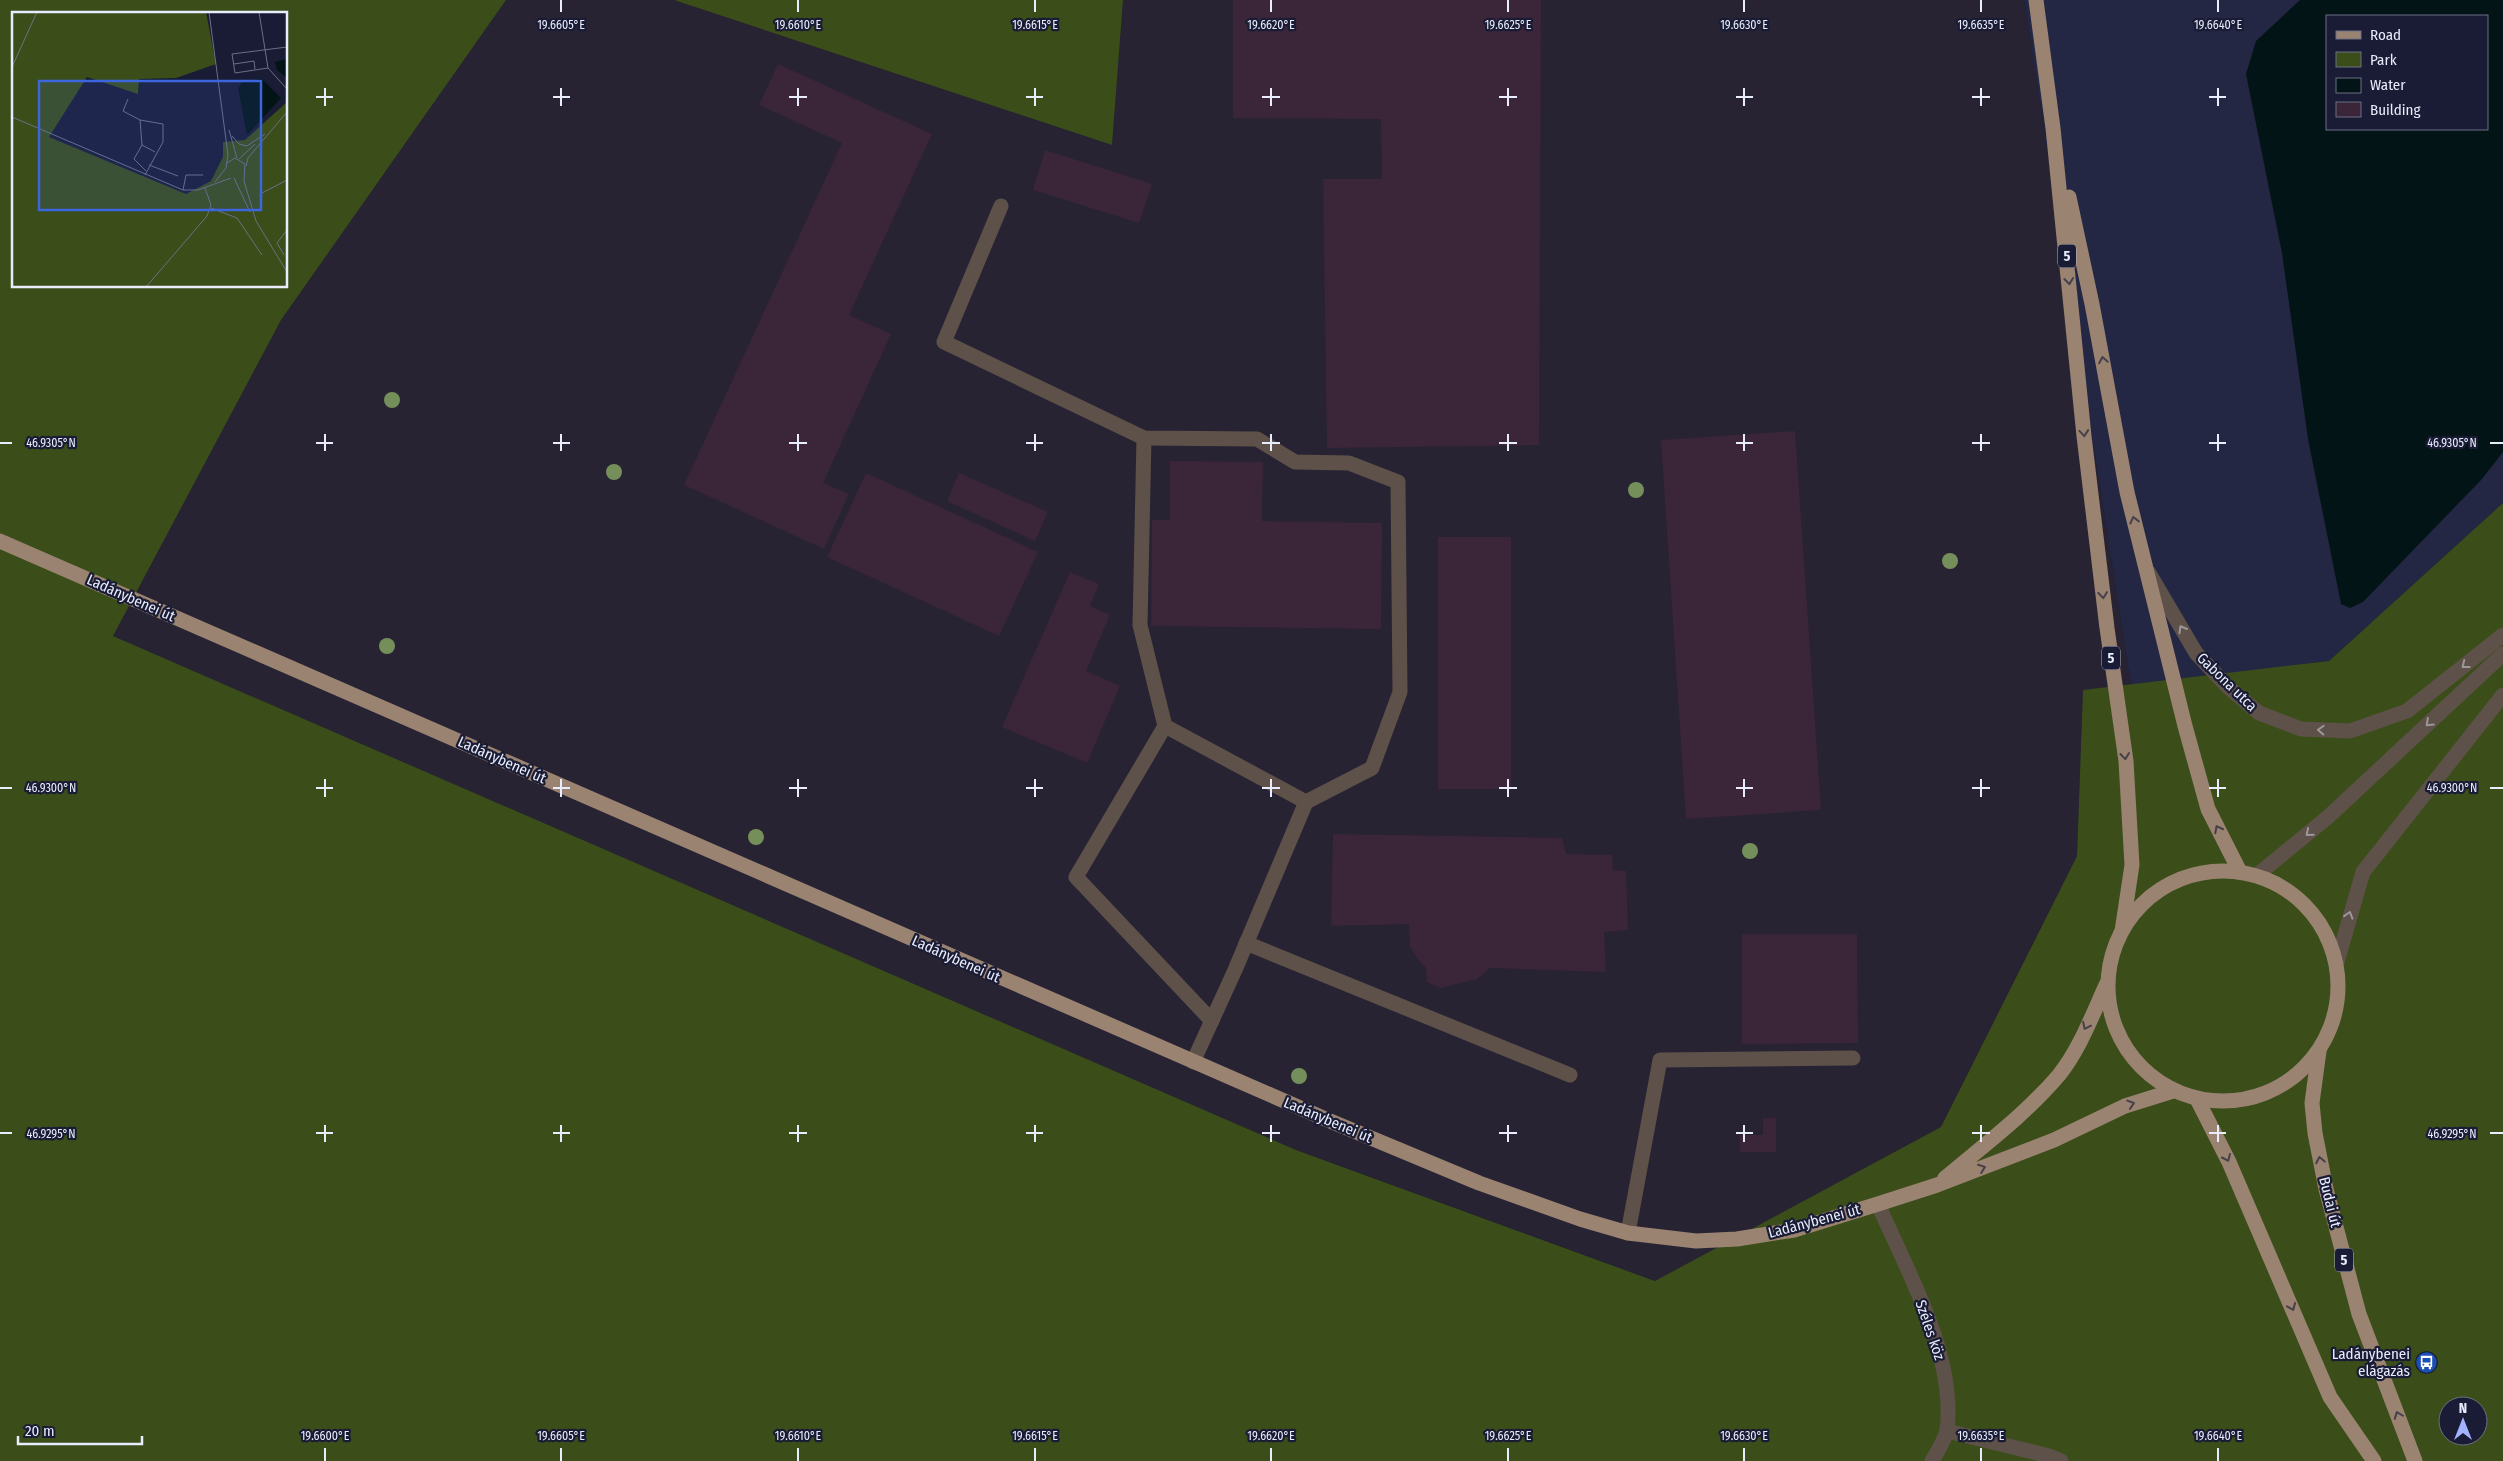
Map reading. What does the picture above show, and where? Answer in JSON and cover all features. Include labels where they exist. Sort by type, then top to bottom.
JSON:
[{"type":"main road","name":"5","points":[[2036,0],[2053,128],[2084,436],[2107,628],[2126,761],[2132,865],[2122,931]]},
{"type":"main road","name":"5","points":[[2053,128],[2092,304],[2127,492],[2185,726],[2208,810],[2240,872]]},
{"type":"main road","name":"Ladánybenei út","points":[[0,541],[1193,1062],[1478,1182],[1580,1219],[1628,1233],[1696,1241],[1737,1239],[1794,1230],[1937,1185],[2054,1140],[2125,1106],[2173,1091]]},
{"type":"main road","name":"5","points":[[2216,871],[2240,872],[2279,885],[2299,899],[2316,917],[2328,939],[2336,962],[2339,985],[2337,1008],[2330,1030],[2320,1050],[2302,1071],[2270,1091],[2253,1098],[2225,1102],[2197,1099],[2173,1091],[2150,1076],[2132,1058],[2118,1034],[2112,1017],[2108,982],[2112,956],[2122,931],[2134,912],[2171,883],[2193,875],[2216,871]]},
{"type":"main road","points":[[1937,1185],[2018,1116],[2059,1074],[2077,1046],[2108,982]]},
{"type":"main road","name":"Budai út","points":[[2320,1050],[2312,1103],[2315,1133],[2326,1189],[2359,1314],[2415,1461]]},
{"type":"main road","points":[[2197,1099],[2229,1162],[2330,1397],[2374,1461]]},
{"type":"street","points":[[1002,206],[944,342],[1144,438],[1258,439],[1295,462],[1349,463],[1398,482],[1400,692],[1372,768],[1306,802],[1193,1062]]},
{"type":"street","points":[[1144,438],[1140,625],[1165,726],[1076,877],[1212,1021]]},
{"type":"street","name":"Gabona utca","points":[[2146,567],[2196,653],[2228,687],[2259,713],[2301,729],[2350,731],[2406,711],[2503,635]]},
{"type":"street","points":[[2256,876],[2328,817],[2503,654]]},
{"type":"street","points":[[2336,962],[2362,872],[2503,695]]},
{"type":"street","points":[[1165,726],[1306,802]]},
{"type":"street","points":[[1246,943],[1570,1075]]},
{"type":"street","points":[[1628,1233],[1660,1060],[1853,1058]]},
{"type":"street","name":"Széles köz","points":[[1878,1204],[1939,1348],[1946,1396],[1946,1431],[1932,1461]]},
{"type":"street","points":[[1946,1431],[2049,1456],[2061,1461]]},
{"type":"shaded area","points":[[506,0],[674,0],[1112,145],[1123,0],[2024,0],[2131,686],[2083,690],[2077,856],[1941,1127],[1656,1281],[1296,1150],[113,636],[281,320]]},
{"type":"shaded area","points":[[2024,0],[2503,0],[2503,503],[2329,661],[2131,686]]},
{"type":"green space","points":[[0,0],[506,0],[281,320],[113,636],[1296,1150],[1655,1281],[1941,1127],[2077,856],[2083,690],[2329,661],[2503,503],[2503,1461],[0,1461]]},
{"type":"green space","points":[[674,0],[1123,0],[1112,145]]},
{"type":"water","points":[[2300,0],[2503,0],[2503,452],[2482,479],[2363,602],[2350,608],[2341,604],[2308,439],[2282,253],[2246,74],[2256,41]]},
{"type":"building","points":[[1233,0],[1541,0],[1539,445],[1327,448],[1323,179],[1382,179],[1381,119],[1233,118]]},
{"type":"building","points":[[778,64],[932,134],[849,315],[891,334],[823,483],[849,494],[824,549],[684,485],[842,143],[759,105]]},
{"type":"building","points":[[1045,150],[1152,184],[1139,223],[1033,190]]},
{"type":"building","points":[[1795,431],[1821,810],[1686,819],[1661,440]]},
{"type":"building","points":[[1170,461],[1263,462],[1262,521],[1382,523],[1381,629],[1151,626],[1152,520],[1170,520]]},
{"type":"building","points":[[866,473],[1038,552],[999,636],[827,557]]},
{"type":"building","points":[[959,473],[1048,512],[1035,541],[947,501]]},
{"type":"building","points":[[1438,537],[1511,537],[1511,789],[1438,789]]},
{"type":"building","points":[[1070,572],[1099,584],[1090,606],[1110,615],[1086,671],[1120,686],[1087,763],[1002,727]]},
{"type":"building","points":[[1333,834],[1562,838],[1566,854],[1612,855],[1613,870],[1626,871],[1628,930],[1604,932],[1606,972],[1490,968],[1477,979],[1441,988],[1427,982],[1426,968],[1410,946],[1409,924],[1331,926]]},
{"type":"building","points":[[1742,934],[1857,934],[1858,1043],[1742,1044]]},
{"type":"building","points":[[1763,1118],[1776,1118],[1776,1152],[1740,1152],[1740,1135],[1763,1135]]},
{"type":"place","name":"Ladánybenei elágazás","points":[[2426,1363]]}]
